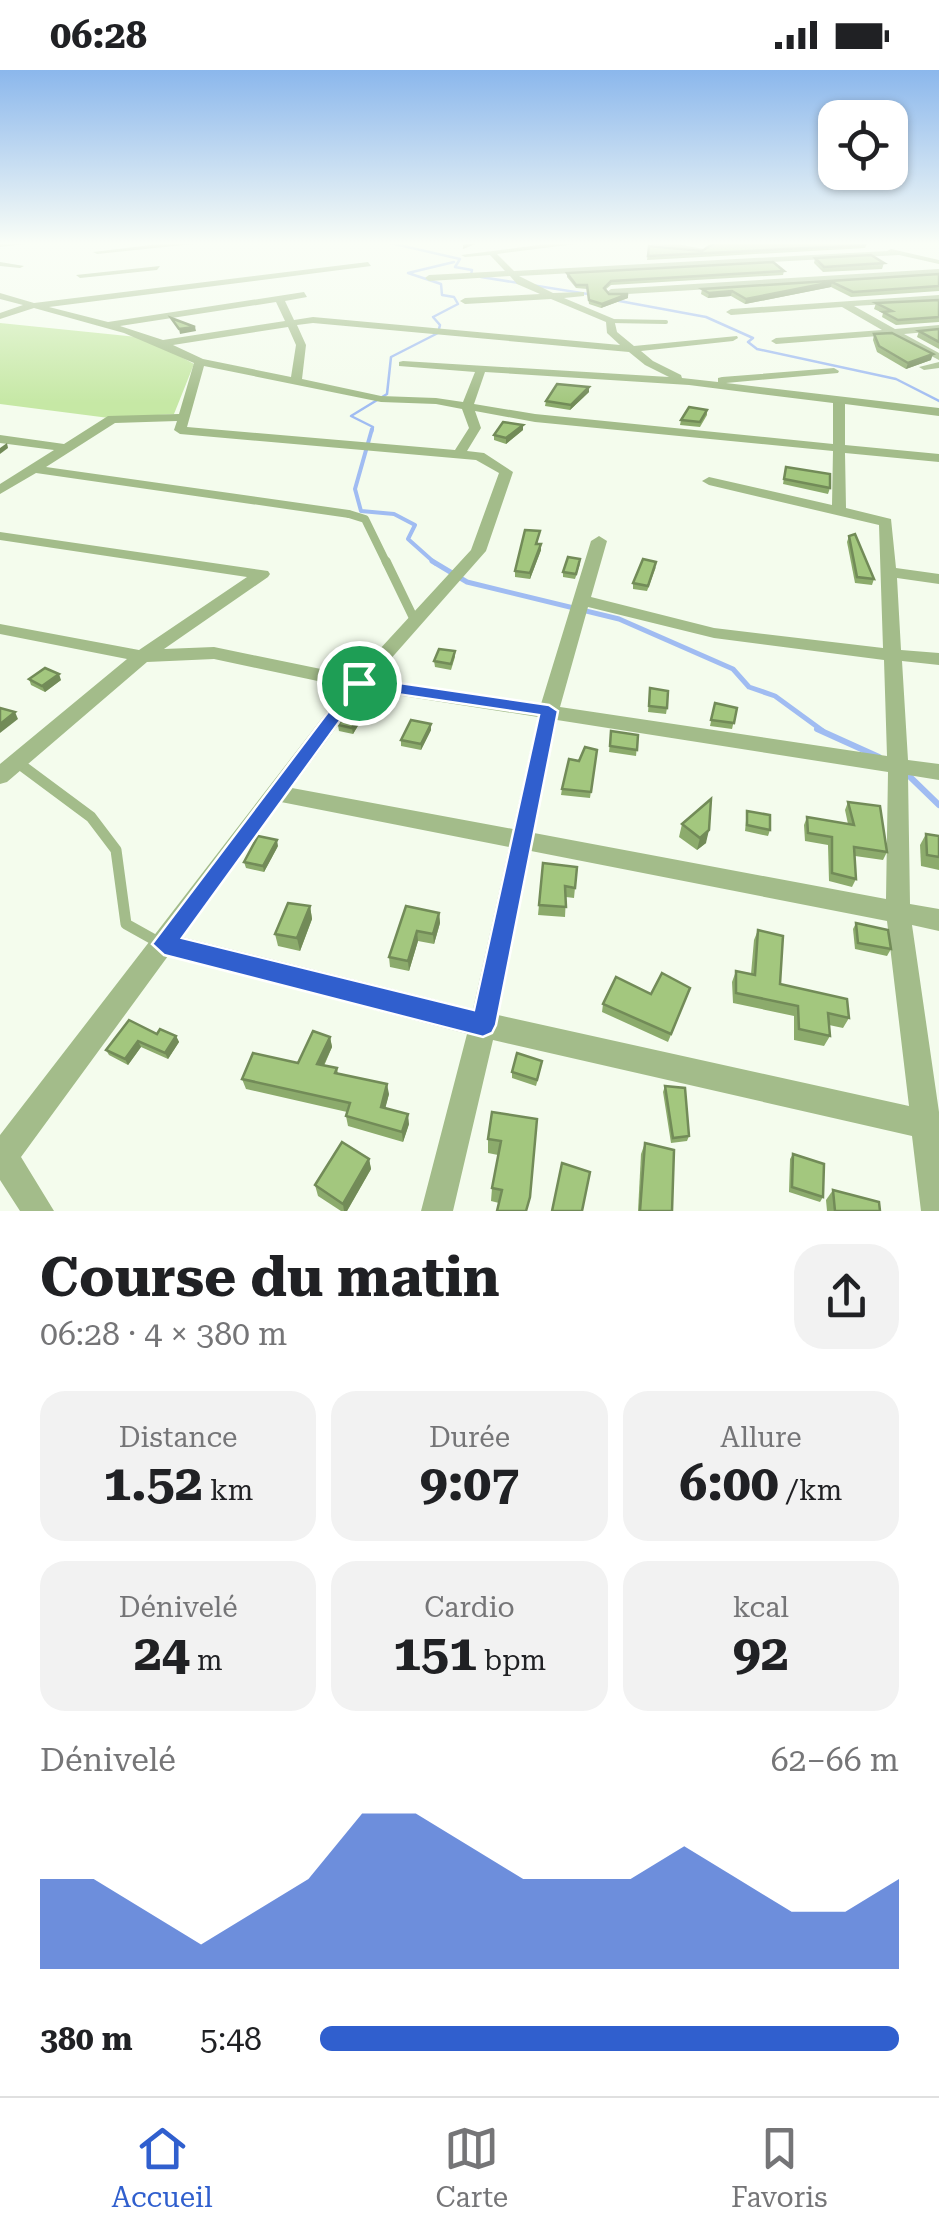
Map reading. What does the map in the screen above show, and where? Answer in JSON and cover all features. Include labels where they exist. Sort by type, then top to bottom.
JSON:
[{"type":"street","points":[[1,296],[111,324],[165,342],[200,362],[378,398],[468,406],[535,418],[939,458]]},
{"type":"street","points":[[0,316],[31,306],[101,296]]},
{"type":"street","points":[[164,296],[171,312]]},
{"type":"street","points":[[111,324],[294,296]]},
{"type":"street","points":[[465,301],[545,296]]},
{"type":"street","points":[[550,296],[611,321],[612,334],[648,363],[690,382],[834,370]]},
{"type":"street","points":[[682,296],[690,302]]},
{"type":"street","points":[[831,296],[939,357]]},
{"type":"street","points":[[279,298],[301,345],[296,382]]},
{"type":"street","points":[[730,312],[939,298]]},
{"type":"street","points":[[165,342],[313,320],[634,348],[733,338]]},
{"type":"street","points":[[776,341],[939,328]]},
{"type":"street","points":[[38,1211],[2,1154],[359,683],[478,551],[506,472],[479,456],[180,430],[200,362]]},
{"type":"street","points":[[404,364],[690,382],[839,403],[939,412]]},
{"type":"street","points":[[924,367],[939,365]]},
{"type":"street","points":[[459,454],[475,428],[468,406],[481,370]]},
{"type":"street","points":[[839,403],[840,511]]},
{"type":"street","points":[[0,490],[112,419],[184,417]]},
{"type":"street","points":[[0,439],[68,448]]},
{"type":"street","points":[[34,468],[349,514]]},
{"type":"street","points":[[710,480],[886,522],[898,766],[898,912],[932,1126],[936,1211]]},
{"type":"street","points":[[0,536],[262,574],[142,656],[9,760],[0,776]]},
{"type":"street","points":[[437,1211],[483,1025],[549,711],[599,541]]},
{"type":"street","points":[[888,572],[939,578]]},
{"type":"street","points":[[580,606],[766,644],[939,659]]},
{"type":"street","points":[[0,629],[142,656],[214,653],[359,683],[939,772]]},
{"type":"street","points":[[276,793],[939,920]]},
{"type":"street","points":[[164,944],[483,1025],[932,1126]]},
{"type":"lane","points":[[611,321],[666,322]]},
{"type":"lane","points":[[349,514],[365,519],[415,621]]},
{"type":"lane","points":[[9,760],[91,817],[116,850],[126,924],[164,944]]},
{"type":"green space","points":[[0,323],[147,338],[194,364],[174,414],[109,418],[0,404]]},
{"type":"building","points":[[588,296],[622,296],[602,304],[589,300]]},
{"type":"building","points":[[939,300],[939,317],[898,320],[883,312],[892,311],[876,303]]},
{"type":"building","points":[[171,318],[195,327],[179,329]]},
{"type":"building","points":[[939,329],[939,342],[919,331]]},
{"type":"building","points":[[892,333],[933,354],[908,363],[879,346],[874,334]]},
{"type":"building","points":[[557,384],[589,387],[571,405],[546,401]]},
{"type":"building","points":[[689,407],[707,410],[700,422],[681,420]]},
{"type":"building","points":[[503,422],[523,425],[506,438],[494,435]]},
{"type":"building","points":[[786,467],[830,474],[830,488],[784,479]]},
{"type":"building","points":[[525,530],[540,531],[536,544],[541,544],[530,573],[515,571]]},
{"type":"building","points":[[855,534],[874,579],[857,577],[849,536]]},
{"type":"building","points":[[568,557],[580,559],[576,574],[563,572]]},
{"type":"building","points":[[643,559],[656,562],[648,586],[633,583]]},
{"type":"building","points":[[439,649],[455,651],[451,664],[434,661]]},
{"type":"building","points":[[45,668],[59,674],[42,686],[29,679]]},
{"type":"building","points":[[650,688],[668,691],[667,708],[649,706]]},
{"type":"building","points":[[715,703],[737,708],[734,723],[711,720]]},
{"type":"building","points":[[0,708],[15,712],[0,724]]},
{"type":"building","points":[[348,710],[361,713],[352,728],[338,725]]},
{"type":"building","points":[[411,720],[431,724],[421,744],[401,740]]},
{"type":"building","points":[[611,731],[638,735],[637,750],[610,746]]},
{"type":"building","points":[[585,747],[597,750],[591,792],[562,789],[569,759],[579,761]]},
{"type":"building","points":[[711,799],[709,830],[700,838],[682,824]]},
{"type":"building","points":[[848,802],[880,806],[887,852],[854,847],[856,879],[832,873],[832,837],[808,833],[807,817],[854,825]]},
{"type":"building","points":[[747,811],[770,815],[770,830],[747,825]]},
{"type":"building","points":[[926,834],[939,836],[939,857],[927,855]]},
{"type":"building","points":[[258,836],[277,840],[263,866],[244,862]]},
{"type":"building","points":[[543,863],[577,867],[575,888],[565,886],[566,907],[539,905]]},
{"type":"building","points":[[288,903],[310,906],[297,938],[275,934]]},
{"type":"building","points":[[406,906],[439,913],[433,934],[417,931],[408,961],[389,957]]},
{"type":"building","points":[[856,923],[888,930],[891,949],[858,943]]},
{"type":"building","points":[[758,930],[783,936],[780,984],[847,999],[849,1018],[828,1013],[830,1036],[799,1029],[798,1006],[736,993],[736,971],[755,975]]},
{"type":"building","points":[[662,973],[690,988],[671,1034],[603,1004],[616,977],[651,994]]},
{"type":"building","points":[[129,1020],[157,1034],[160,1029],[176,1036],[165,1053],[138,1041],[125,1059],[106,1050]]},
{"type":"building","points":[[313,1031],[330,1037],[317,1064],[337,1068],[335,1073],[387,1084],[381,1107],[408,1114],[402,1132],[346,1116],[350,1103],[242,1079],[253,1053],[298,1063]]},
{"type":"building","points":[[517,1053],[542,1061],[537,1080],[512,1072]]},
{"type":"building","points":[[665,1086],[685,1088],[689,1136],[673,1138]]},
{"type":"building","points":[[492,1112],[537,1119],[526,1211],[497,1211],[502,1190],[492,1188],[501,1141],[488,1139]]},
{"type":"building","points":[[342,1142],[369,1159],[343,1204],[315,1185]]},
{"type":"building","points":[[645,1143],[674,1150],[672,1211],[640,1211]]},
{"type":"building","points":[[793,1154],[824,1164],[823,1197],[792,1187]]},
{"type":"building","points":[[562,1163],[590,1172],[582,1211],[552,1211]]},
{"type":"building","points":[[833,1190],[879,1202],[880,1211],[835,1211]]},
{"type":"waterway","points":[[372,432],[373,427],[351,416],[387,394],[391,357],[438,333],[440,325],[433,317],[458,304],[449,296]]},
{"type":"waterway","points":[[614,300],[706,317],[753,338],[748,342],[757,349],[896,379],[939,401]]},
{"type":"waterway","points":[[372,429],[355,489],[361,511],[394,514],[415,525],[408,539],[434,562]]},
{"type":"waterway","points":[[434,562],[467,582],[619,619],[733,669],[749,687],[775,696],[823,731]]},
{"type":"waterway","points":[[817,729],[879,757]]},
{"type":"waterway","points":[[905,772],[939,805]]},
{"type":"route","points":[[359,683],[549,711],[483,1025],[164,944],[359,683]]}]
